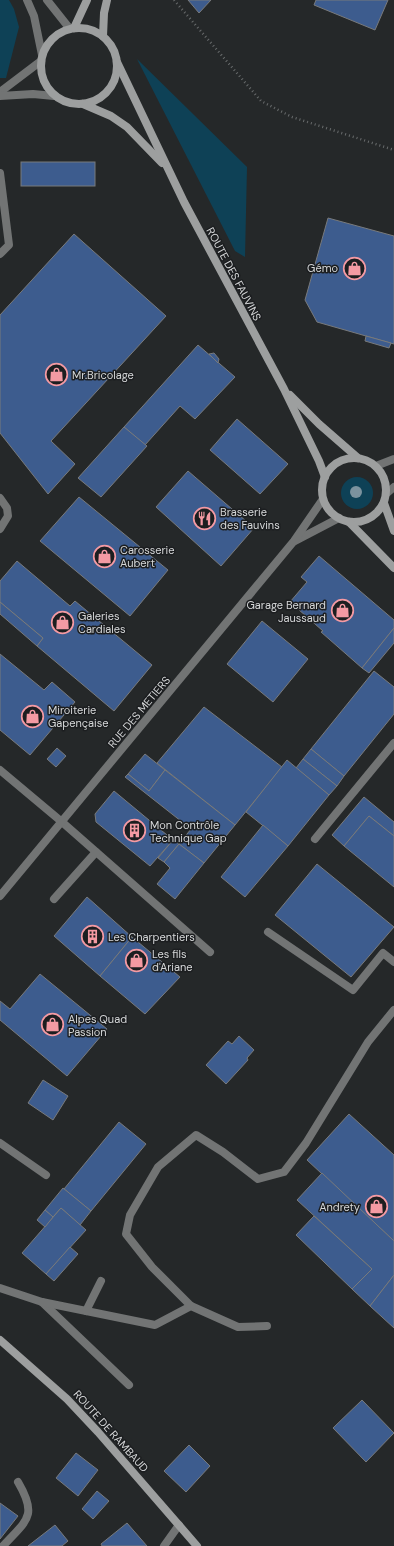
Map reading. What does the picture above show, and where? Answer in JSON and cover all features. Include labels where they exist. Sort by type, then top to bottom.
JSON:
[{"type":"street","points":[[27,0],[34,16],[41,58],[40,69],[45,84],[54,96]]},
{"type":"street","points":[[47,0],[72,29]]},
{"type":"street","points":[[72,29],[87,0]]},
{"type":"street","points":[[103,36],[104,13],[107,0]]},
{"type":"street","points":[[0,92],[41,58],[50,41],[62,32],[72,29],[89,30],[103,36],[112,48],[117,62],[115,77],[108,90],[97,100],[83,104],[68,103],[54,96],[33,94],[0,96]]},
{"type":"street","name":"ROUTE DES FAUVINS","points":[[117,62],[167,168],[238,306],[284,389],[319,461],[325,477]]},
{"type":"street","name":"ROUTE DES FAUVINS","points":[[83,104],[111,116],[127,127],[167,168]]},
{"type":"street","points":[[0,173],[9,245],[0,254]]},
{"type":"street","name":"ROUTE DES FAUVINS","points":[[284,389],[319,424],[358,458]]},
{"type":"street","points":[[390,493],[380,471],[376,466],[371,462],[358,458],[348,458],[338,462],[330,469],[325,477],[322,492],[330,511],[339,518],[349,522],[360,522],[370,519],[378,512],[384,503],[390,493],[394,486]]},
{"type":"street","points":[[376,466],[394,459]]},
{"type":"street","points":[[0,498],[6,508],[8,516],[0,529]]},
{"type":"street","name":"RUE DES METIERS","points":[[0,896],[294,542],[324,499]]},
{"type":"street","points":[[384,503],[394,531]]},
{"type":"street","name":"RUE DES METIERS","points":[[294,542],[339,518]]},
{"type":"street","points":[[349,522],[394,568]]},
{"type":"street","points":[[316,839],[394,743]]},
{"type":"street","points":[[0,770],[62,822],[210,952]]},
{"type":"street","points":[[54,899],[96,852]]},
{"type":"street","points":[[268,932],[353,990],[383,953],[394,962]]},
{"type":"street","points":[[267,1326],[238,1327],[191,1306],[152,1267],[126,1234],[130,1215],[158,1167],[196,1135],[223,1152],[258,1179],[284,1172],[306,1143],[368,1042],[394,1010]]},
{"type":"street","points":[[0,1143],[46,1175]]},
{"type":"street","points":[[86,1311],[101,1281]]},
{"type":"street","points":[[0,1288],[42,1302],[155,1325],[191,1306]]},
{"type":"street","points":[[42,1302],[129,1384]]},
{"type":"street","name":"ROUTE DE RAMBAUD","points":[[0,1340],[67,1399],[98,1432],[197,1546]]},
{"type":"street","points":[[3,1546],[22,1526],[27,1518],[30,1508],[27,1497],[18,1482]]},
{"type":"street","points":[[164,1546],[179,1525]]},
{"type":"path","points":[[174,0],[261,101],[292,117],[394,150]]},
{"type":"shaded area","points":[[0,0],[9,0],[14,9],[19,27],[6,78],[0,78]]},
{"type":"shaded area","points":[[137,59],[247,167],[245,257],[235,251]]},
{"type":"shaded area","points":[[357,477],[368,482],[373,493],[368,504],[357,509],[346,504],[341,493],[346,482]]},
{"type":"building","points":[[188,0],[211,0],[199,13]]},
{"type":"building","points":[[316,0],[388,0],[375,30],[314,5]]},
{"type":"building","points":[[21,162],[95,162],[95,186],[21,186]]},
{"type":"building","name":"Gémo","points":[[328,218],[394,236],[394,344],[317,322],[305,300]]},
{"type":"building","name":"Mr.Bricolage","points":[[74,234],[166,316],[51,441],[75,464],[48,494],[0,433],[0,315]]},
{"type":"building","points":[[366,336],[391,343],[389,348],[365,341]]},
{"type":"building","points":[[198,345],[235,377],[195,419],[180,406],[145,445],[124,427]]},
{"type":"building","points":[[214,353],[219,359],[218,363],[209,354]]},
{"type":"building","points":[[237,419],[288,464],[260,494],[210,450]]},
{"type":"building","points":[[124,427],[147,446],[101,497],[78,478]]},
{"type":"building","name":"Brasserie des Fauvins","points":[[188,471],[254,528],[221,566],[156,507]]},
{"type":"building","name":"Carosserie Aubert","points":[[79,497],[168,570],[130,616],[40,541]]},
{"type":"building","name":"Garage Bernard Jaussaud","points":[[319,556],[394,620],[394,628],[362,668],[290,602],[307,582],[301,577]]},
{"type":"building","name":"Galeries Cardiales","points":[[17,561],[70,606],[75,601],[152,665],[114,711],[37,646],[43,638],[0,602],[0,581]]},
{"type":"building","points":[[0,602],[43,638],[37,646],[0,614]]},
{"type":"building","points":[[262,621],[308,659],[273,702],[227,664]]},
{"type":"building","points":[[394,628],[394,643],[369,673],[362,668]]},
{"type":"building","name":"Miroiterie Gapençaise","points":[[0,654],[44,690],[52,682],[75,702],[30,755],[0,730]]},
{"type":"building","points":[[374,671],[394,687],[394,714],[344,776],[311,749]]},
{"type":"building","points":[[204,707],[282,767],[235,825],[157,763]]},
{"type":"building","points":[[57,748],[66,756],[56,767],[47,759]]},
{"type":"building","points":[[311,749],[344,776],[337,786],[303,759]]},
{"type":"building","points":[[145,754],[165,770],[149,791],[128,774]]},
{"type":"building","points":[[303,759],[337,786],[329,795],[296,768]]},
{"type":"building","points":[[287,760],[329,795],[288,846],[246,812]]},
{"type":"building","points":[[165,770],[235,825],[204,863],[179,844],[191,829],[125,777],[128,774],[149,791]]},
{"type":"building","name":"Mon Contrôle Technique Gap","points":[[114,791],[173,840],[150,866],[96,822],[95,814]]},
{"type":"building","points":[[364,797],[394,822],[394,836],[369,816],[344,846],[332,835]]},
{"type":"building","points":[[369,816],[394,836],[394,887],[344,846]]},
{"type":"building","points":[[263,825],[288,846],[245,897],[221,877]]},
{"type":"building","points":[[173,840],[179,844],[164,862],[158,858]]},
{"type":"building","points":[[179,844],[204,863],[175,899],[157,884],[170,868],[164,862]]},
{"type":"building","points":[[317,864],[394,927],[351,977],[275,915]]},
{"type":"building","name":"Les Charpentiers","points":[[87,897],[132,937],[100,976],[54,936]]},
{"type":"building","name":"Les fils d'Ariane","points":[[132,937],[180,977],[145,1014],[100,976]]},
{"type":"building","name":"Alpes Quad Passion","points":[[40,974],[107,1029],[67,1076],[0,1020],[0,1001],[10,1009]]},
{"type":"building","points":[[239,1036],[254,1050],[247,1058],[248,1060],[226,1084],[206,1065],[228,1041],[232,1044]]},
{"type":"building","points":[[43,1080],[68,1096],[53,1120],[28,1103]]},
{"type":"building","name":"Andrety","points":[[349,1114],[394,1155],[394,1241],[307,1160]]},
{"type":"building","points":[[119,1122],[146,1144],[91,1211],[64,1189]]},
{"type":"building","points":[[322,1173],[394,1241],[394,1275],[370,1306],[352,1289],[372,1269],[297,1200]]},
{"type":"building","points":[[63,1188],[91,1211],[80,1225],[61,1208],[53,1217],[45,1210]]},
{"type":"building","points":[[61,1208],[86,1230],[46,1274],[22,1253]]},
{"type":"building","points":[[45,1210],[53,1217],[45,1227],[37,1220]]},
{"type":"building","points":[[314,1216],[372,1269],[352,1289],[296,1235]]},
{"type":"building","points":[[70,1247],[78,1254],[54,1281],[46,1274]]},
{"type":"building","points":[[394,1275],[394,1328],[370,1306]]},
{"type":"building","points":[[362,1400],[394,1433],[366,1462],[333,1428]]},
{"type":"building","points":[[189,1445],[210,1466],[186,1492],[164,1471]]},
{"type":"building","points":[[76,1453],[98,1470],[78,1496],[56,1478]]},
{"type":"building","points":[[97,1491],[109,1501],[93,1519],[82,1509]]},
{"type":"building","points":[[0,1503],[18,1516],[0,1539]]},
{"type":"building","points":[[127,1523],[147,1546],[102,1546],[101,1544]]},
{"type":"building","points":[[55,1525],[68,1541],[62,1546],[28,1546]]},
{"type":"place","name":"Gémo","points":[[354,268]]},
{"type":"place","name":"Mr.Bricolage","points":[[56,375]]},
{"type":"place","name":"Brasserie des Fauvins","points":[[205,518]]},
{"type":"place","name":"Carosserie Aubert","points":[[104,556]]},
{"type":"place","name":"Garage Bernard Jaussaud","points":[[342,611]]},
{"type":"place","name":"Galeries Cardiales","points":[[62,622]]},
{"type":"place","name":"Miroiterie Gapençaise","points":[[32,716]]},
{"type":"place","name":"Mon Contrôle Technique Gap","points":[[135,831]]},
{"type":"place","name":"Les Charpentiers","points":[[93,937]]},
{"type":"place","name":"Les fils d'Ariane","points":[[136,960]]},
{"type":"place","name":"Alpes Quad Passion","points":[[53,1025]]},
{"type":"place","name":"Andrety","points":[[376,1207]]}]
